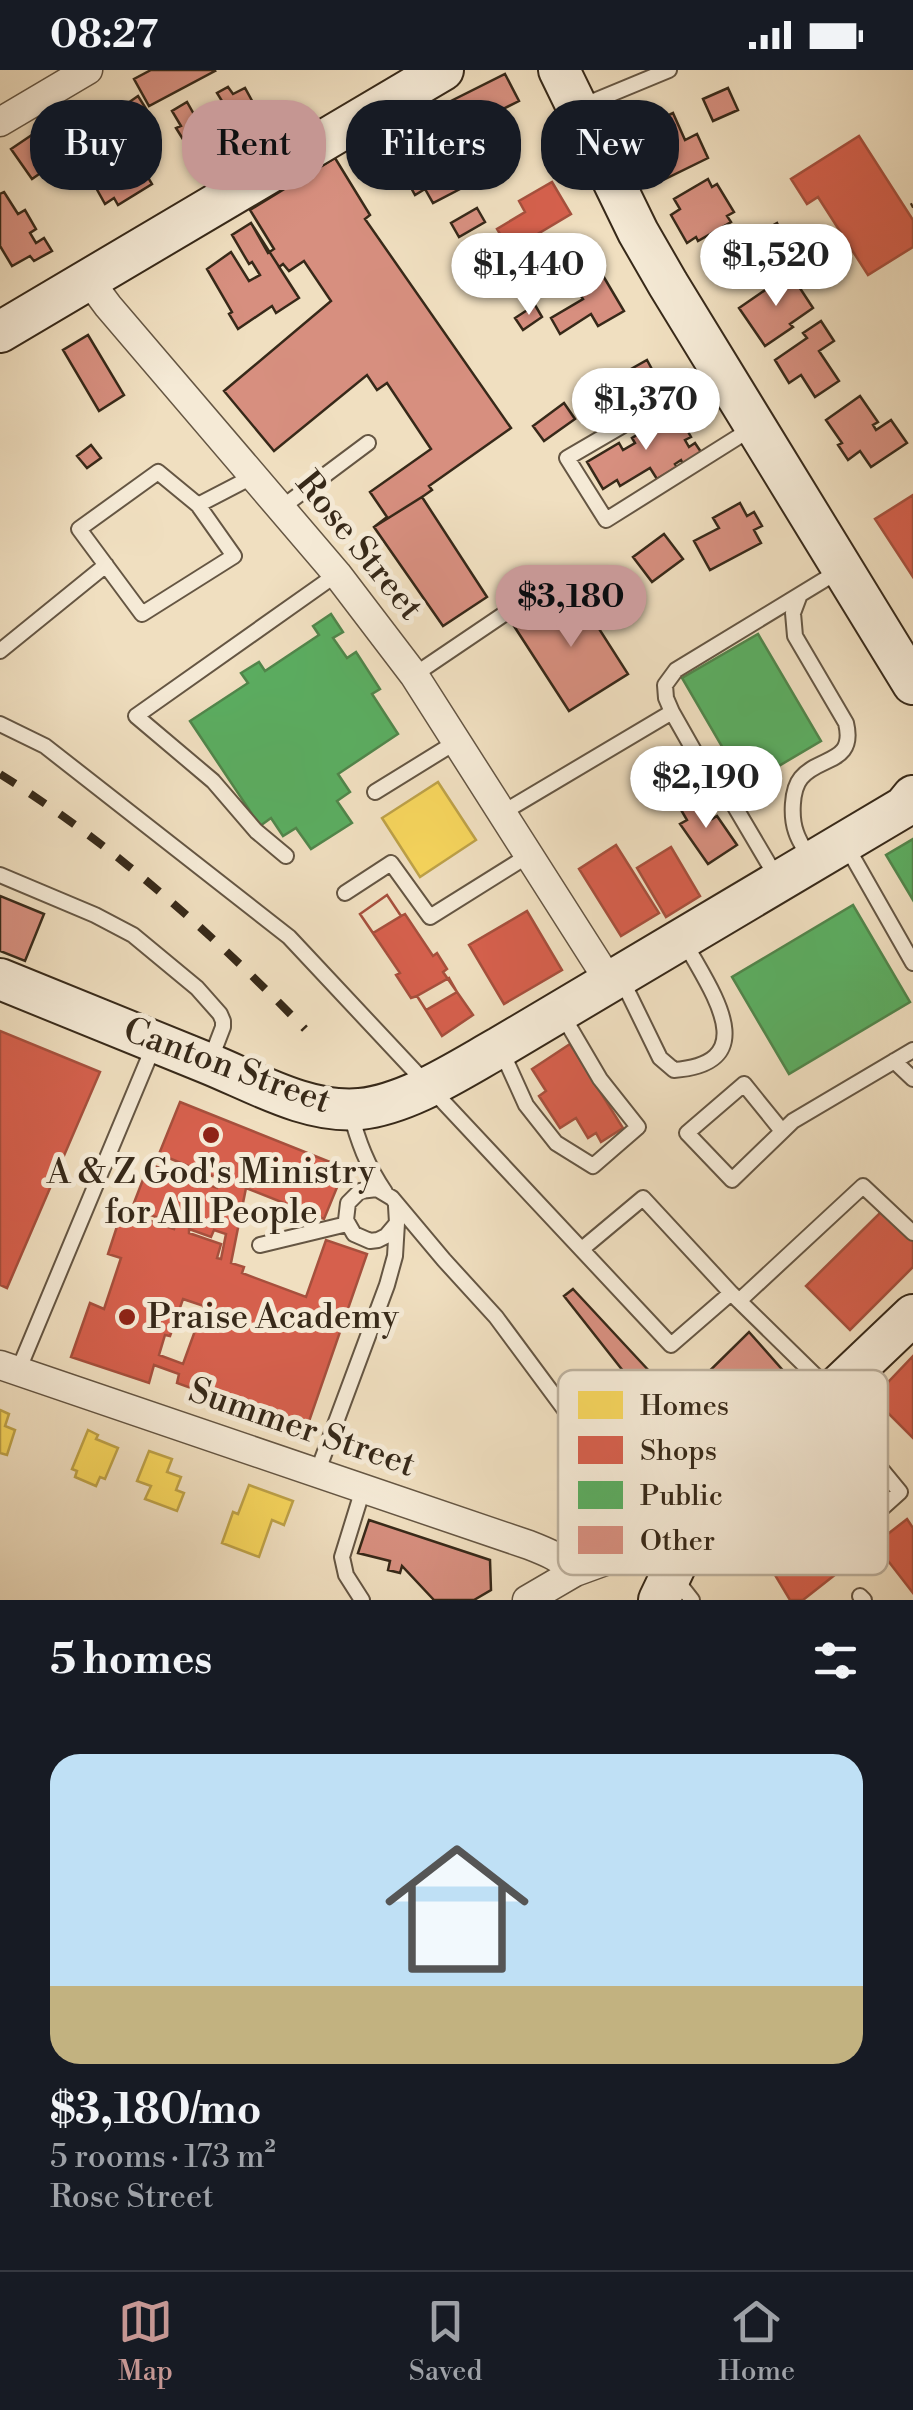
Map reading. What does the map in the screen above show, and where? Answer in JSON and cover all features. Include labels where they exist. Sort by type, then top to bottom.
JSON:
[{"type":"main road","points":[[0,332],[442,70]]},
{"type":"main road","points":[[560,70],[574,100]]},
{"type":"main road","points":[[618,190],[719,370],[913,684]]},
{"type":"main road","name":"Canton Street","points":[[0,980],[305,1101],[350,1109],[380,1106],[428,1086],[500,1047],[910,803]]},
{"type":"main road","points":[[855,1370],[913,1315]]},
{"type":"street","points":[[0,122],[88,70]]},
{"type":"street","name":"Rose Street","points":[[88,279],[337,574],[414,675],[529,855],[614,978]]},
{"type":"street","name":"Summer Street","points":[[9,1368],[558,1559]]},
{"type":"street","points":[[527,1600],[569,1575]]},
{"type":"lane","points":[[597,100],[669,70]]},
{"type":"lane","points":[[719,370],[567,458],[606,520],[755,427]]},
{"type":"lane","points":[[282,508],[368,444]]},
{"type":"lane","points":[[158,472],[198,505],[234,556],[142,614],[79,530],[158,472]]},
{"type":"lane","points":[[198,505],[254,476]]},
{"type":"lane","points":[[0,651],[106,566]]},
{"type":"lane","points":[[842,568],[676,670],[665,685],[666,698],[713,782],[812,862],[913,963]]},
{"type":"lane","points":[[286,856],[256,831],[213,781],[136,716],[337,574]]},
{"type":"lane","points":[[799,596],[793,612],[795,636],[846,723],[848,736],[840,753],[806,773],[796,786],[795,831],[812,862]]},
{"type":"lane","points":[[414,675],[513,608]]},
{"type":"lane","points":[[502,813],[672,712]]},
{"type":"lane","points":[[0,724],[44,746],[289,937],[671,1344],[735,1296],[863,1186],[913,1234]]},
{"type":"lane","points":[[375,792],[456,742]]},
{"type":"lane","points":[[345,894],[391,863],[430,917],[529,855]]},
{"type":"lane","points":[[0,875],[133,935],[196,988],[224,1024],[210,1064]]},
{"type":"lane","points":[[614,978],[660,1058],[674,1070],[706,1064],[717,1056],[726,1030],[723,1015],[682,938]]},
{"type":"lane","points":[[500,1047],[526,1105],[556,1143],[594,1166],[638,1128],[600,1079],[559,1010]]},
{"type":"lane","points":[[9,1368],[155,1042]]},
{"type":"lane","points":[[782,1132],[744,1084],[687,1133],[732,1180],[782,1132],[793,1121],[913,1050]]},
{"type":"lane","points":[[894,1061],[913,1079]]},
{"type":"lane","points":[[350,1109],[358,1144],[371,1171],[396,1206],[496,1316],[558,1404]]},
{"type":"lane","points":[[386,1192],[368,1188],[353,1196],[345,1211],[347,1224],[354,1234],[370,1241],[386,1236],[397,1223]]},
{"type":"lane","points":[[582,1250],[643,1198],[804,1370]]},
{"type":"lane","points":[[316,1473],[387,1286],[395,1256],[396,1206]]},
{"type":"lane","points":[[260,1245],[347,1224]]},
{"type":"lane","points":[[888,1476],[900,1492],[888,1503]]},
{"type":"lane","points":[[362,1600],[346,1575],[342,1557],[363,1489]]},
{"type":"building: Homes","points":[[438,782],[476,840],[420,877],[382,818]]},
{"type":"building: Homes","points":[[0,1410],[9,1414],[5,1426],[15,1430],[7,1455],[0,1453]]},
{"type":"building: Homes","points":[[88,1430],[98,1435],[96,1439],[118,1448],[105,1479],[100,1477],[96,1486],[75,1477],[77,1471],[72,1469]]},
{"type":"building: Homes","points":[[149,1451],[172,1459],[167,1472],[181,1477],[176,1490],[184,1493],[177,1511],[145,1499],[151,1486],[137,1481]]},
{"type":"building: Homes","points":[[249,1485],[293,1501],[284,1525],[272,1520],[259,1557],[222,1543],[233,1512],[238,1514]]},
{"type":"building: Shops","points":[[859,136],[913,220],[913,247],[868,275],[818,197],[807,204],[791,179]]},
{"type":"building: Shops","points":[[541,188],[557,190],[571,214],[526,241],[535,257],[513,270],[500,248],[506,244],[497,229],[525,212],[519,201]]},
{"type":"building: Shops","points":[[913,495],[913,577],[875,519]]},
{"type":"building: Shops","points":[[616,845],[659,913],[621,936],[579,869]]},
{"type":"building: Shops","points":[[671,847],[700,896],[666,917],[637,868]]},
{"type":"building: Shops","points":[[387,895],[433,956],[437,953],[447,969],[443,972],[473,1015],[442,1036],[417,996],[411,998],[396,975],[400,973],[360,914]]},
{"type":"building: Shops","points":[[387,895],[401,916],[373,933],[360,914]]},
{"type":"building: Shops","points":[[527,911],[562,970],[504,1004],[469,945]]},
{"type":"building: Shops","points":[[449,978],[457,992],[426,1010],[417,996]]},
{"type":"building: Shops","points":[[0,1031],[100,1072],[7,1288],[0,1285]]},
{"type":"building: Shops","points":[[570,1044],[623,1128],[601,1142],[596,1133],[588,1138],[576,1118],[560,1128],[539,1096],[546,1091],[532,1069]]},
{"type":"building: Shops","points":[[180,1102],[345,1168],[324,1219],[246,1188],[231,1263],[244,1267],[242,1273],[306,1297],[326,1240],[367,1254],[306,1430],[177,1383],[179,1374],[154,1365],[149,1383],[71,1357],[90,1303],[104,1309],[121,1258],[108,1254],[122,1211],[174,1229],[175,1224],[132,1208],[149,1164],[217,1188],[220,1179],[159,1154]],"holes":[[[189,1229],[211,1237],[214,1230],[226,1234],[221,1259],[217,1258],[221,1244],[189,1233]],[[183,1299],[204,1306],[183,1364],[159,1355]]]},
{"type":"building: Shops","points":[[882,1211],[913,1241],[913,1267],[850,1330],[806,1286]]},
{"type":"building: Shops","points":[[913,1356],[913,1438],[888,1413],[888,1382]]},
{"type":"building: Shops","points":[[907,1519],[913,1528],[913,1593],[888,1561],[888,1534]]},
{"type":"building: Shops","points":[[775,1575],[835,1575],[803,1600],[790,1600]]},
{"type":"building: Public","points":[[331,614],[343,632],[333,638],[347,658],[356,652],[380,689],[372,694],[398,734],[338,774],[350,792],[337,801],[352,823],[311,849],[296,828],[283,836],[271,818],[260,826],[190,721],[248,683],[241,673],[259,662],[265,671],[319,635],[313,626]]},
{"type":"building: Public","points":[[758,634],[821,741],[745,786],[682,678]]},
{"type":"building: Public","points":[[913,839],[913,900],[886,855]]},
{"type":"building: Public","points":[[853,905],[910,1002],[789,1074],[732,977]]},
{"type":"building: Other","points":[[151,70],[215,71],[160,100],[146,100],[134,79]]},
{"type":"building: Other","points":[[505,74],[518,100],[453,100]]},
{"type":"building: Other","points":[[228,87],[233,94],[245,88],[252,100],[221,100],[217,93]]},
{"type":"building: Other","points":[[728,88],[738,110],[713,121],[703,99]]},
{"type":"building: Other","points":[[182,105],[182,138],[176,128],[181,126],[172,111]]},
{"type":"building: Other","points":[[679,126],[685,140],[697,134],[708,158],[679,172]]},
{"type":"building: Other","points":[[30,136],[30,176],[11,149]]},
{"type":"building: Other","points":[[335,158],[346,176],[346,190],[355,190],[370,215],[365,219],[511,428],[429,486],[432,490],[422,497],[487,597],[443,626],[374,527],[387,517],[370,492],[431,449],[387,383],[377,390],[367,375],[274,451],[224,391],[331,301],[304,261],[289,271],[283,264],[279,267],[299,298],[276,313],[272,306],[238,329],[207,269],[231,252],[249,281],[260,275],[232,235],[251,223],[268,253],[274,249],[250,210],[283,190],[326,190],[326,164]]},
{"type":"building: Other","points":[[708,179],[712,187],[717,184],[734,212],[727,216],[731,222],[687,243],[671,215],[680,209],[674,199]]},
{"type":"building: Other","points":[[97,190],[142,190],[118,205],[114,198],[105,204]]},
{"type":"building: Other","points":[[426,190],[458,190],[433,203]]},
{"type":"building: Other","points":[[4,192],[18,214],[25,210],[36,229],[30,233],[36,243],[44,238],[52,251],[34,261],[30,256],[12,266],[0,246],[0,194]]},
{"type":"building: Other","points":[[477,208],[485,222],[459,237],[451,223]]},
{"type":"building: Other","points":[[251,223],[299,298],[276,313],[272,306],[238,329],[207,269],[231,252],[249,281],[260,275],[232,235]]},
{"type":"building: Other","points":[[777,223],[784,237],[769,245],[771,250],[721,278],[709,257]]},
{"type":"building: Other","points":[[790,273],[813,308],[765,346],[739,308]]},
{"type":"building: Other","points":[[602,274],[624,311],[598,326],[591,314],[560,334],[551,318],[583,299],[576,289]]},
{"type":"building: Other","points":[[535,305],[542,317],[523,330],[515,318]]},
{"type":"building: Other","points":[[821,321],[834,341],[819,351],[839,381],[815,397],[801,375],[789,383],[775,360],[807,338],[803,333]]},
{"type":"building: Other","points":[[88,335],[124,395],[99,411],[63,350]]},
{"type":"building: Other","points":[[647,360],[661,386],[641,397],[644,402],[623,415],[606,411],[601,399],[610,386],[608,382]]},
{"type":"building: Other","points":[[860,396],[878,422],[873,425],[876,430],[891,420],[907,443],[871,467],[860,451],[848,460],[826,420]]},
{"type":"building: Other","points":[[564,403],[575,419],[544,441],[533,426]]},
{"type":"building: Other","points":[[676,411],[691,437],[685,440],[689,447],[695,443],[701,452],[683,464],[681,460],[675,464],[677,467],[657,479],[650,468],[620,486],[617,480],[603,489],[587,462],[619,443],[623,450],[635,443],[632,438]]},
{"type":"building: Other","points":[[91,445],[101,458],[87,468],[77,456]]},
{"type":"building: Other","points":[[422,497],[487,597],[443,626],[374,527]]},
{"type":"building: Other","points":[[740,503],[747,516],[754,512],[762,526],[754,530],[761,543],[710,570],[694,541],[719,528],[713,518]]},
{"type":"building: Other","points":[[664,534],[683,559],[652,582],[633,557]]},
{"type":"building: Other","points":[[573,588],[628,674],[569,711],[514,626]]},
{"type":"building: Other","points":[[697,796],[737,845],[708,864],[680,824],[687,820],[680,808]]},
{"type":"building: Other","points":[[0,896],[44,914],[25,961],[0,951]]},
{"type":"building: Other","points":[[573,1289],[648,1370],[622,1370],[564,1296]]},
{"type":"building: Other","points":[[749,1332],[783,1370],[710,1370]]},
{"type":"building: Other","points":[[369,1520],[490,1560],[491,1590],[474,1600],[434,1600],[402,1566],[400,1573],[388,1570],[390,1561],[358,1553]]},
{"type":"railway","points":[[0,774],[82,830],[160,892],[305,1029]]},
{"type":"place","name":"A & Z God's Ministry for All People","points":[[211,1135]]},
{"type":"place","name":"Praise Academy","points":[[127,1317]]}]
